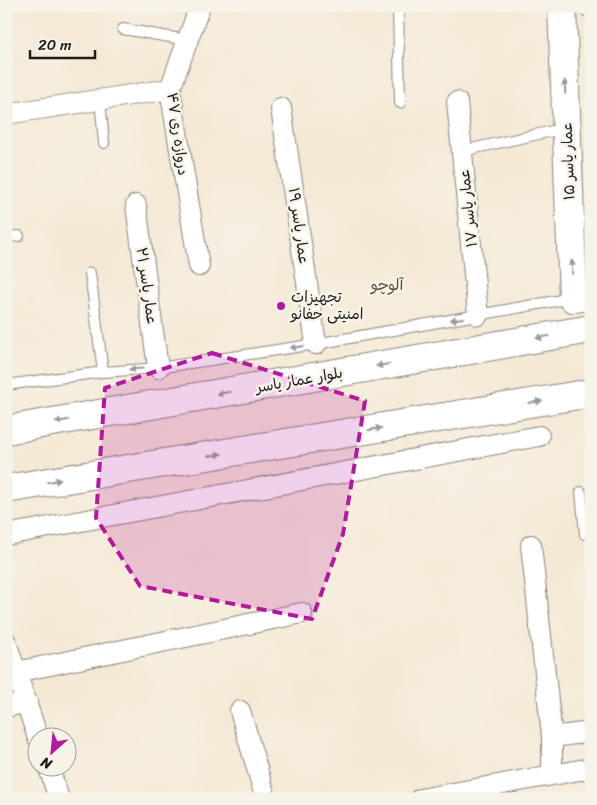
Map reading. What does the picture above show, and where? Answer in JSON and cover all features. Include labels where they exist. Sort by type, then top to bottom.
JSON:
[{"type":"main road","name":"عمار یاسر ۱۵","points":[[562,6],[567,128],[582,297]]},
{"type":"main road","name":"بلوار عمار یاسر","points":[[6,430],[591,329]]},
{"type":"main road","points":[[6,489],[591,393]]},
{"type":"street","name":"دروازه ری ۴۷","points":[[199,266],[170,89],[200,6]]},
{"type":"street","points":[[6,114],[170,89]]},
{"type":"street","name":"عمار یاسر ۱۷","points":[[458,102],[478,314]]},
{"type":"street","name":"عمار یاسر ۱۹","points":[[281,108],[316,344]]},
{"type":"street","name":"عمار یاسر ۲۱","points":[[136,205],[158,368]]},
{"type":"street","points":[[6,535],[539,436]]},
{"type":"street","points":[[531,546],[552,736],[552,774]]},
{"type":"street","points":[[16,672],[302,614]]},
{"type":"street","points":[[6,642],[35,728]]},
{"type":"street","points":[[6,707],[27,702]]},
{"type":"street","points":[[240,711],[266,799]]},
{"type":"street","points":[[552,736],[591,732]]},
{"type":"street","points":[[420,799],[591,768]]},
{"type":"street","points":[[52,778],[59,799]]},
{"type":"lane","points":[[398,6],[400,103]]},
{"type":"lane","points":[[123,29],[187,40]]},
{"type":"lane","points":[[100,100],[104,143]]},
{"type":"lane","points":[[462,151],[567,128]]},
{"type":"lane","points":[[6,237],[19,236]]},
{"type":"lane","points":[[90,273],[103,372]]},
{"type":"lane","points":[[6,385],[103,372],[158,368],[316,344],[582,297]]},
{"type":"lane","points":[[581,492],[584,534],[591,534]]},
{"type":"highlighted area","points":[[212,353],[365,401],[343,534],[312,619],[140,586],[96,518],[105,388]]},
{"type":"place","name":"تجهیزات امنیتی حفانو","points":[[281,306]]},
{"type":"district","name":"آلوچو","points":[[387,284]]}]
